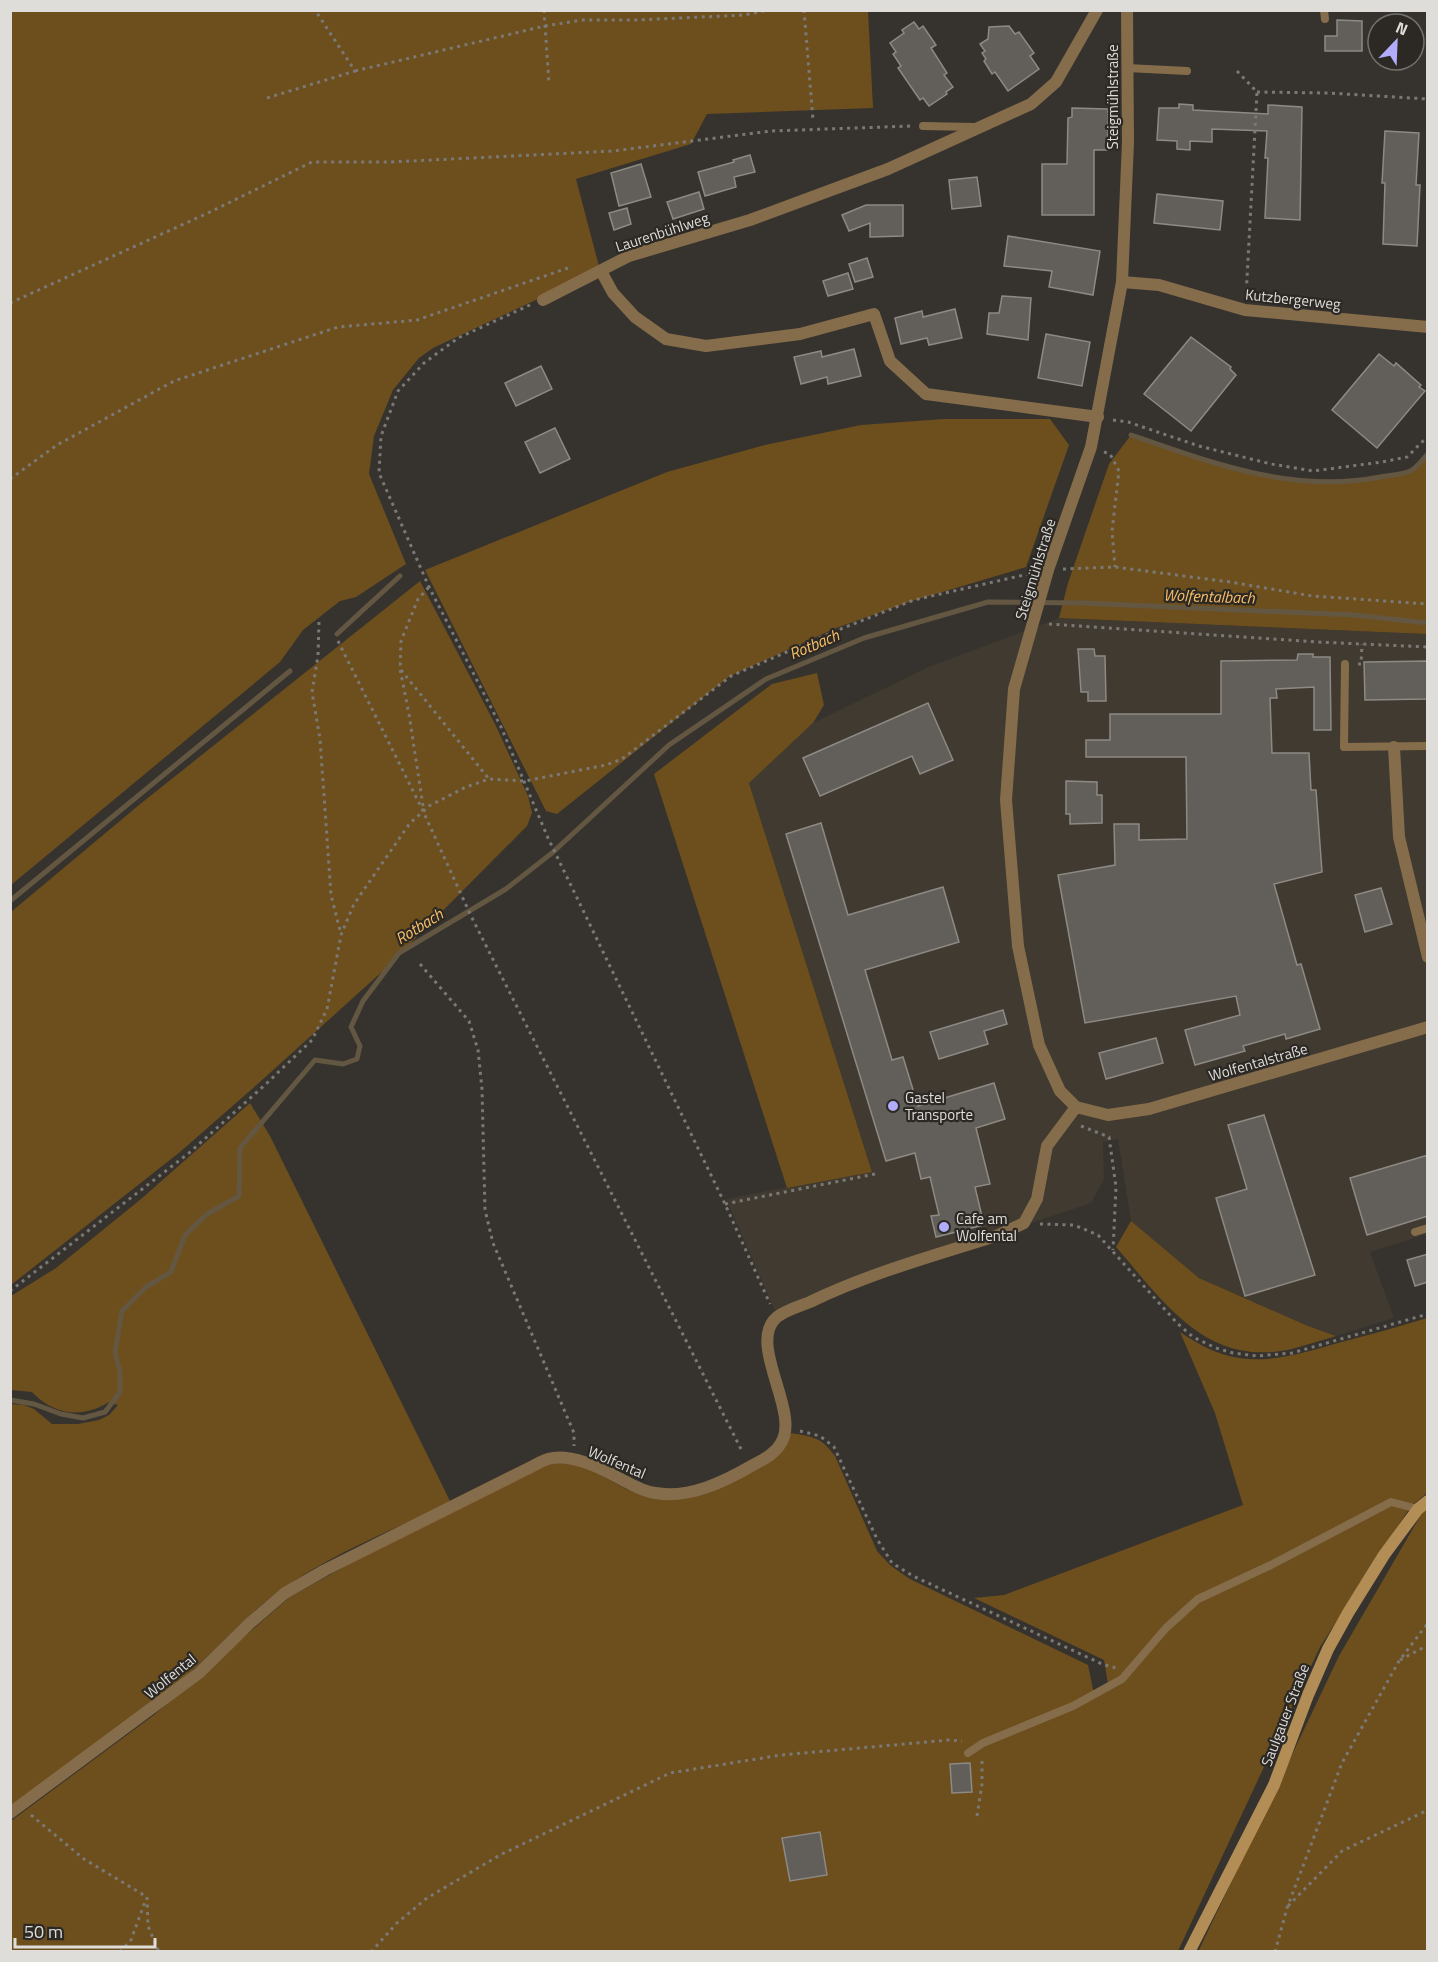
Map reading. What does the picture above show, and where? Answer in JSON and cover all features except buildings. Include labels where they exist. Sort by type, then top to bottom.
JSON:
[{"type":"main road","name":"Saulgauer Straße","points":[[1189,1952],[1274,1785],[1328,1649],[1384,1556],[1423,1505]]},
{"type":"street","name":"Laurenbühlweg","points":[[543,300],[629,256],[750,220],[888,169],[1032,104],[1056,82],[1097,10]]},
{"type":"street","name":"Steigmühlstraße","points":[[1076,1107],[1060,1091],[1039,1045],[1018,946],[1006,800],[1014,689],[1048,570],[1091,447],[1122,282],[1128,142],[1127,10]]},
{"type":"street","points":[[601,271],[613,292],[635,317],[666,339],[706,346],[800,334],[874,314],[890,361],[926,394],[1098,417]]},
{"type":"street","name":"Kutzbergerweg","points":[[1122,282],[1159,285],[1245,310],[1428,327]]},
{"type":"street","points":[[1394,747],[1399,837],[1428,957]]},
{"type":"street","name":"Wolfentalstraße","points":[[1076,1107],[1108,1115],[1149,1109],[1428,1027]]},
{"type":"street","points":[[787,1429],[784,1408],[770,1364],[768,1334],[776,1318],[839,1288],[999,1235],[1024,1223],[1037,1198],[1047,1146],[1076,1107]]},
{"type":"street","name":"Wolfental","points":[[15,1810],[199,1673],[250,1623],[285,1593],[325,1570],[527,1469],[549,1459],[575,1460],[600,1467],[632,1485],[654,1493],[679,1494],[703,1489],[774,1453],[783,1441],[787,1429]]},
{"type":"lane","points":[[1127,68],[1187,70]]},
{"type":"lane","points":[[923,126],[981,128]]},
{"type":"lane","points":[[1345,664],[1344,747],[1428,746]]},
{"type":"lane","points":[[1415,1232],[1428,1228]]},
{"type":"lane","points":[[968,1753],[983,1743],[1073,1706],[1122,1679],[1167,1628],[1198,1599],[1271,1565],[1391,1502],[1423,1505]]},
{"type":"path","points":[[315,10],[355,70]]},
{"type":"path","points":[[544,10],[549,84]]},
{"type":"path","points":[[267,98],[355,70],[545,26],[582,20],[744,15],[769,10]]},
{"type":"path","points":[[804,10],[813,120]]},
{"type":"path","points":[[1237,71],[1257,92],[1328,93],[1428,99]]},
{"type":"path","points":[[1245,310],[1257,92]]},
{"type":"path","points":[[10,303],[208,213],[312,162],[391,162],[613,151],[771,131],[923,126]]},
{"type":"path","points":[[10,479],[57,445],[174,381],[338,327],[417,320],[573,267]]},
{"type":"path","points":[[543,300],[458,338],[424,363],[398,391],[381,436],[379,472],[429,587],[501,727],[548,838],[725,1204],[776,1318]]},
{"type":"path","points":[[1098,417],[1128,422],[1199,446],[1271,464],[1313,471],[1407,457],[1428,436]]},
{"type":"path","points":[[1091,447],[1110,454],[1119,471],[1112,531],[1115,567]]},
{"type":"path","points":[[10,1291],[189,1153],[312,1040],[327,1009],[341,935],[354,904],[410,823],[423,811],[447,796],[489,780],[525,781],[606,765],[622,759],[731,676],[914,600],[1048,570],[1115,567],[1230,582],[1312,596],[1428,604]]},
{"type":"path","points":[[423,811],[400,669],[401,640],[418,599],[429,587]]},
{"type":"path","points":[[1034,620],[1052,624],[1362,644],[1428,646]]},
{"type":"path","points":[[319,622],[318,656],[312,692],[320,739],[331,895],[341,935]]},
{"type":"path","points":[[338,641],[423,811],[471,916],[750,1467]]},
{"type":"path","points":[[1361,664],[1362,644]]},
{"type":"path","points":[[400,669],[489,780]]},
{"type":"path","points":[[420,964],[469,1021],[478,1050],[482,1089],[485,1210],[493,1242],[574,1433],[575,1460]]},
{"type":"path","points":[[1066,1120],[1109,1137],[1116,1187],[1113,1251]]},
{"type":"path","points":[[725,1204],[875,1174]]},
{"type":"path","points":[[1024,1223],[1074,1225],[1098,1235],[1177,1323],[1193,1337],[1233,1353],[1257,1356],[1292,1353],[1428,1314]]},
{"type":"path","points":[[787,1429],[820,1436],[834,1447],[877,1539],[892,1563],[913,1576],[1102,1664],[1131,1671]]},
{"type":"path","points":[[1275,1952],[1287,1908],[1342,1762],[1399,1661],[1428,1623]]},
{"type":"path","points":[[1399,1661],[1428,1645]]},
{"type":"path","points":[[371,1952],[397,1923],[427,1898],[500,1855],[670,1773],[781,1755],[949,1740]]},
{"type":"path","points":[[977,1816],[982,1784],[983,1743]]},
{"type":"path","points":[[15,1810],[84,1859],[147,1897]]},
{"type":"path","points":[[1287,1908],[1342,1851],[1428,1810]]},
{"type":"path","points":[[120,1952],[131,1940],[147,1897]]},
{"type":"path","points":[[147,1897],[148,1926],[159,1952]]},
{"type":"shaded area","points":[[11,11],[868,11],[873,108],[707,114],[691,144],[576,179],[600,270],[433,348],[419,358],[393,390],[374,436],[369,474],[406,564],[356,597],[340,601],[303,630],[280,662],[11,885]]},
{"type":"shaded area","points":[[944,419],[1050,419],[1069,445],[1026,567],[912,601],[836,628],[730,676],[557,814],[546,811],[425,570],[667,472],[765,445],[861,425]]},
{"type":"shaded area","points":[[1131,435],[1192,456],[1253,473],[1316,482],[1348,481],[1409,472],[1427,454],[1427,634],[1059,618],[1068,583],[1109,464]]},
{"type":"shaded area","points":[[420,581],[496,726],[528,796],[532,813],[527,826],[385,969],[261,1081],[180,1152],[11,1285],[11,912],[139,805]]},
{"type":"shaded area","points":[[1059,618],[1427,634],[1427,1234],[1370,1252],[1394,1318],[1336,1336],[1199,1278],[1131,1221],[1118,1139],[1103,1142],[1104,1179],[1091,1203],[839,1288],[776,1313],[726,1199],[872,1171],[749,783],[813,723],[931,666]]},
{"type":"shaded area","points":[[817,673],[824,705],[813,723],[749,783],[872,1172],[787,1188],[654,774],[772,684]]},
{"type":"shaded area","points":[[250,1103],[270,1136],[451,1503],[347,1551],[288,1585],[264,1603],[196,1667],[151,1704],[11,1808],[11,1404],[34,1409],[52,1424],[78,1424],[99,1420],[109,1415],[118,1405],[109,1402],[89,1411],[69,1412],[50,1406],[32,1392],[11,1390],[11,1296],[56,1268],[141,1199]]},
{"type":"shaded area","points":[[1131,1221],[1199,1278],[1336,1336],[1292,1349],[1262,1352],[1235,1349],[1211,1340],[1171,1309],[1116,1247]]},
{"type":"shaded area","points":[[1427,1318],[1427,1493],[1411,1506],[1320,1647],[1178,1951],[11,1952],[11,1821],[154,1715],[290,1597],[550,1462],[572,1464],[595,1472],[628,1490],[652,1497],[685,1498],[779,1454],[791,1433],[816,1439],[835,1456],[877,1551],[891,1566],[910,1579],[1088,1665],[1094,1694],[1108,1684],[1104,1660],[974,1598],[1004,1595],[1243,1505],[1215,1413],[1180,1332],[1215,1352],[1239,1358],[1264,1359],[1302,1353]]},
{"type":"shaded area","points":[[1427,1509],[1427,1951],[1198,1952],[1339,1656],[1422,1513]]},
{"type":"waterway","points":[[1131,435],[1192,456],[1253,473],[1316,482],[1348,481],[1405,473],[1414,469],[1428,454]]},
{"type":"waterway","points":[[337,634],[400,576]]},
{"type":"waterway","name":"Rotbach","points":[[10,1400],[34,1404],[61,1414],[83,1418],[105,1412],[120,1392],[120,1372],[115,1352],[122,1311],[146,1287],[171,1272],[185,1235],[207,1214],[239,1196],[240,1148],[315,1060],[343,1064],[357,1059],[360,1046],[351,1027],[363,1001],[399,953],[506,889],[552,853],[669,745],[766,679],[864,638],[988,602],[1082,603],[1354,615],[1428,623]]},
{"type":"waterway","points":[[10,901],[290,671]]},
{"type":"place","name":"Gastel Transporte","points":[[893,1106]]},
{"type":"place","name":"Cafe am Wolfental","points":[[944,1227]]},
{"type":"water label","name":"Wolfentalbach","points":[[1209,596]]}]
